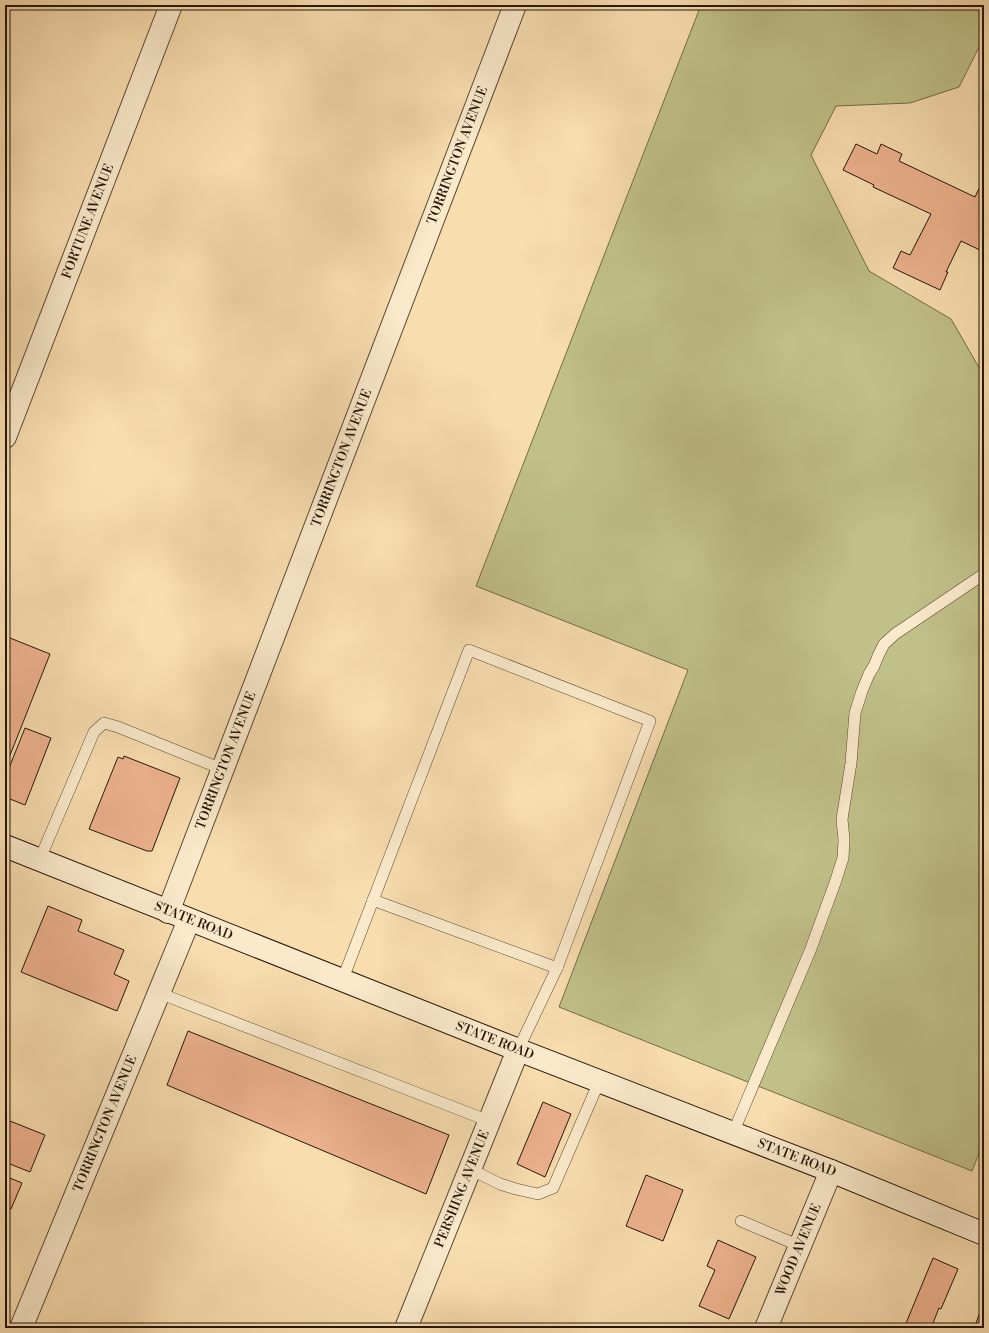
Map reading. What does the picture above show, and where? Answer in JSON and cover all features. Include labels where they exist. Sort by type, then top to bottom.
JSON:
[{"type":"street","name":"FORTUNE AVENUE","points":[[5,437],[171,5]]},
{"type":"street","name":"TORRINGTON AVENUE","points":[[168,912],[514,5]]},
{"type":"street","name":"STATE ROAD","points":[[5,846],[342,981],[831,1171],[984,1234]]},
{"type":"street","name":"TORRINGTON AVENUE","points":[[21,1328],[189,920]]},
{"type":"street","name":"PERSHING AVENUE","points":[[406,1328],[518,1050]]},
{"type":"street","name":"WOOD AVENUE","points":[[766,1328],[831,1171]]},
{"type":"lane","points":[[733,1133],[810,951],[843,858],[844,840],[842,819],[851,763],[855,713],[869,674],[884,644],[895,634],[909,623],[984,574]]},
{"type":"lane","points":[[342,981],[469,650],[650,721],[557,968],[518,1050]]},
{"type":"lane","points":[[38,860],[94,732],[104,723],[118,727],[222,769]]},
{"type":"lane","points":[[373,900],[557,968]]},
{"type":"lane","points":[[158,993],[489,1121]]},
{"type":"lane","points":[[470,1169],[500,1184],[516,1189],[538,1194],[553,1188],[599,1082]]},
{"type":"lane","points":[[741,1221],[800,1246]]},
{"type":"green space","points":[[701,5],[984,5],[984,37],[959,87],[910,103],[836,106],[811,155],[869,271],[951,319],[984,376],[984,1141],[972,1171],[559,1007],[688,670],[476,586]]},
{"type":"building","points":[[856,144],[877,154],[881,144],[902,154],[899,161],[975,197],[984,178],[984,252],[961,241],[946,272],[948,272],[940,290],[893,268],[901,251],[910,255],[931,214],[873,187],[874,185],[843,170]]},
{"type":"building","points":[[5,636],[50,654],[5,768]]},
{"type":"building","points":[[25,728],[51,738],[25,805],[5,797],[5,778]]},
{"type":"building","points":[[124,756],[180,778],[152,851],[147,851],[89,829],[118,757],[123,759]]},
{"type":"building","points":[[48,906],[82,920],[78,931],[124,950],[114,974],[129,981],[117,1011],[21,972]]},
{"type":"building","points":[[188,1031],[449,1135],[426,1194],[167,1085]]},
{"type":"building","points":[[543,1102],[571,1114],[545,1177],[517,1164]]},
{"type":"building","points":[[5,1119],[45,1135],[30,1172],[5,1162]]},
{"type":"building","points":[[646,1175],[683,1190],[663,1241],[626,1226]]},
{"type":"building","points":[[5,1176],[22,1183],[11,1209],[5,1207]]},
{"type":"building","points":[[718,1240],[756,1257],[729,1319],[699,1306],[715,1270],[707,1266]]},
{"type":"building","points":[[933,1258],[958,1269],[931,1328],[904,1328]]},
{"type":"building","points":[[981,1310],[984,1311],[984,1328],[974,1328]]}]
